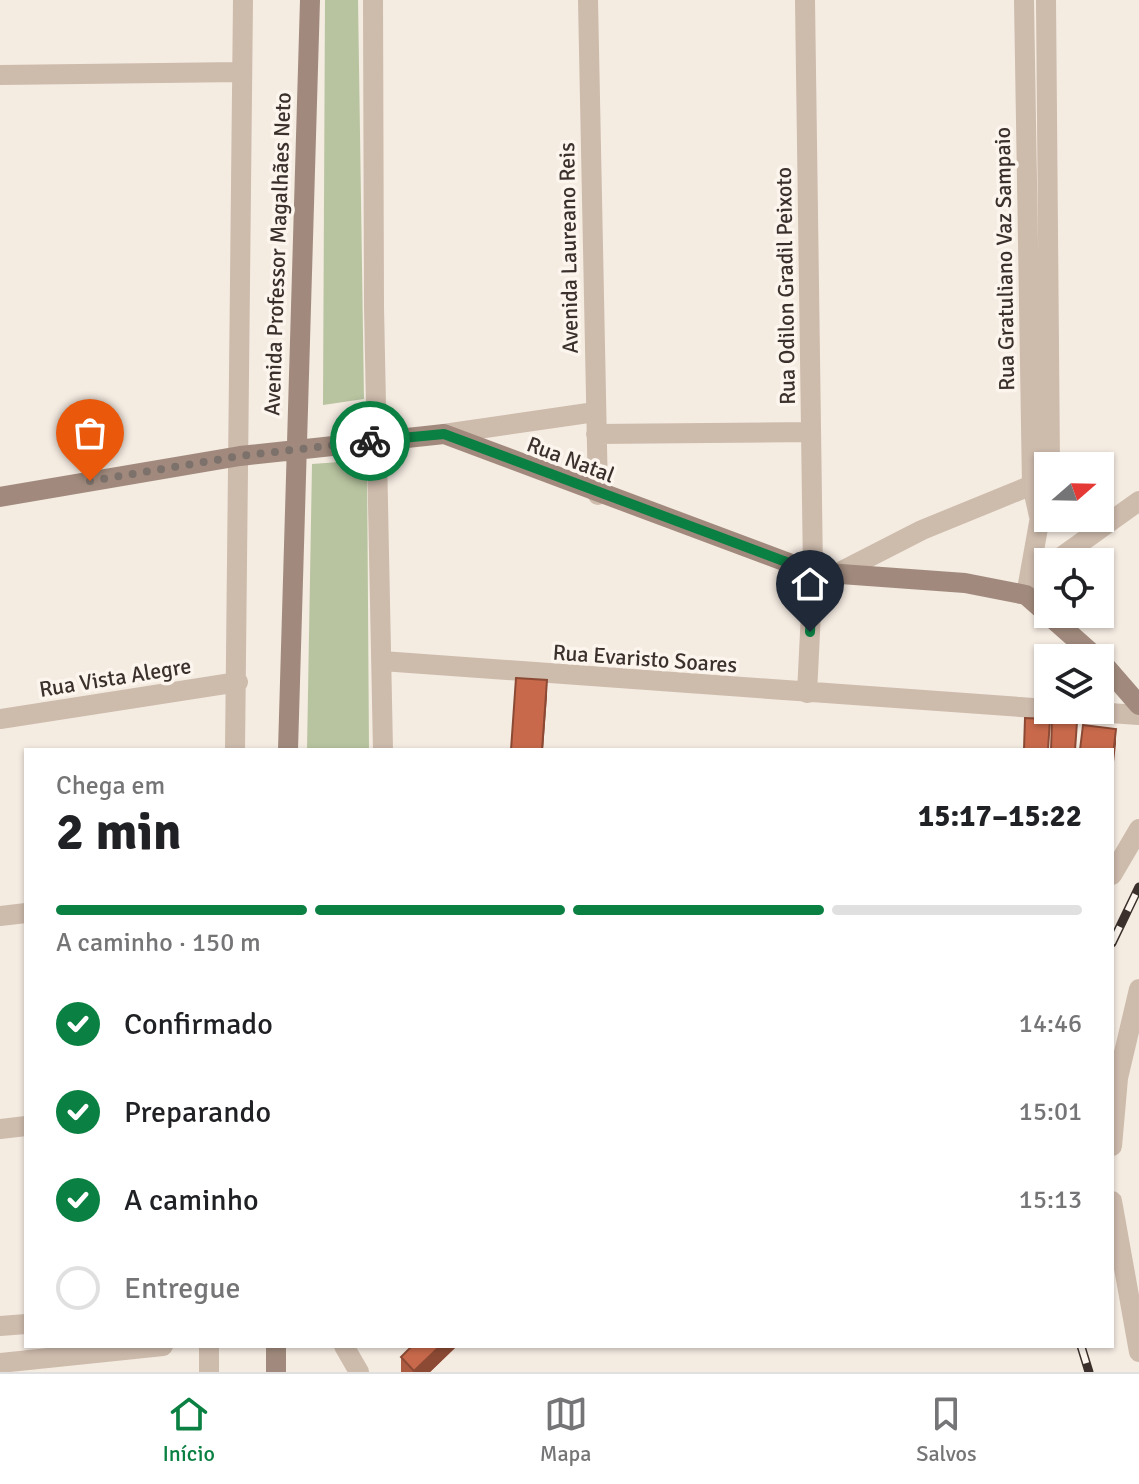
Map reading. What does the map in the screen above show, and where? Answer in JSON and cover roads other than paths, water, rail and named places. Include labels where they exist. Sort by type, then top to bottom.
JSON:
[{"type":"street","name":"Avenida Professor Magalhães Neto","points":[[235,748],[243,0]]},
{"type":"street","name":"Avenida Professor Magalhães Neto","points":[[288,748],[294,450],[310,0]]},
{"type":"street","points":[[373,0],[383,748]]},
{"type":"street","name":"Avenida Laureano Reis","points":[[588,0],[598,495]]},
{"type":"street","name":"Rua Odilon Gradil Peixoto","points":[[805,0],[813,572],[807,693]]},
{"type":"street","name":"Rua Gratuliano Vaz Sampaio","points":[[1024,0],[1036,150],[1049,452]]},
{"type":"street","name":"Rua Gratuliano Vaz Sampaio","points":[[1042,452],[1036,150],[1046,0]]},
{"type":"street","points":[[0,75],[241,72]]},
{"type":"street","points":[[444,434],[595,412]]},
{"type":"street","points":[[596,434],[811,432]]},
{"type":"street","name":"Rua Natal","points":[[0,497],[240,456],[444,434],[598,495],[813,572],[1027,587],[1084,644]]},
{"type":"street","points":[[838,573],[922,530],[1034,487]]},
{"type":"street","points":[[1074,548],[1139,501]]},
{"type":"street","name":"Rua Gratuliano Vaz Sampaio","points":[[1027,587],[1036,532]]},
{"type":"street","points":[[1027,587],[1034,580]]},
{"type":"street","name":"Rua Evaristo Soares","points":[[382,661],[1034,708]]},
{"type":"street","name":"Rua Natal","points":[[1114,674],[1139,705]]},
{"type":"street","name":"Rua Vista Alegre","points":[[0,719],[238,682]]},
{"type":"street","points":[[1114,713],[1139,715]]},
{"type":"street","points":[[1114,872],[1139,829]]},
{"type":"street","points":[[0,916],[24,913]]},
{"type":"street","points":[[1114,1123],[1118,1078],[1139,989]]},
{"type":"street","points":[[0,1129],[24,1126]]},
{"type":"street","points":[[1114,1212],[1139,1352]]},
{"type":"street","points":[[1121,1252],[1139,1278]]},
{"type":"street","points":[[0,1326],[24,1324]]},
{"type":"street","points":[[0,1363],[28,1353],[124,1348]]},
{"type":"street","points":[[209,1348],[209,1372]]},
{"type":"street","points":[[276,1348],[276,1372]]},
{"type":"street","points":[[345,1348],[359,1372]]},
{"type":"railway","points":[[1114,939],[1139,887]]},
{"type":"railway","points":[[1082,1348],[1089,1372]]}]
